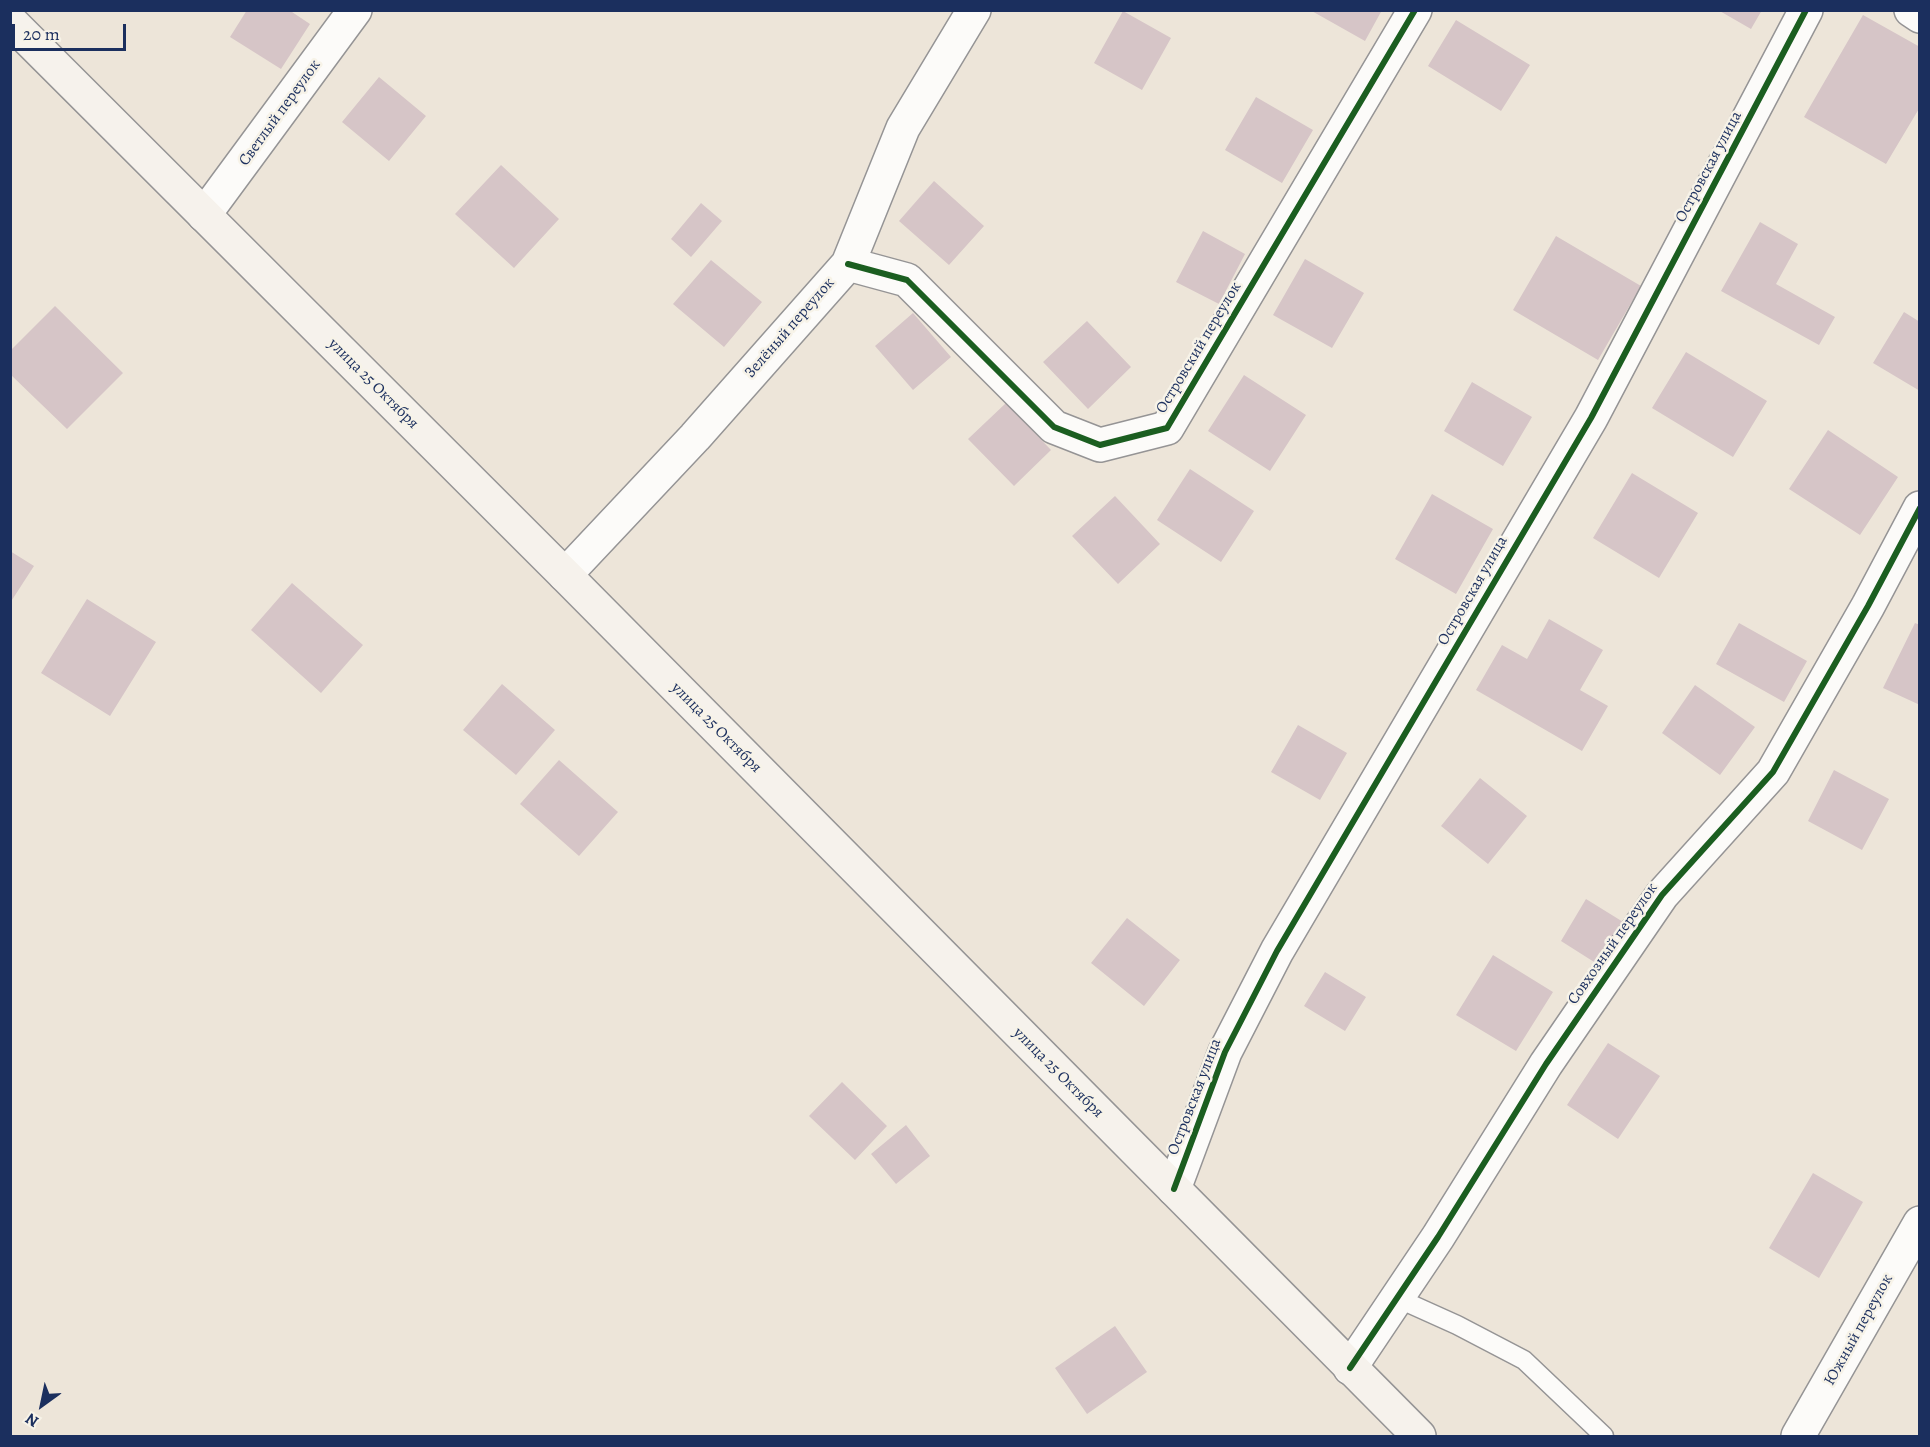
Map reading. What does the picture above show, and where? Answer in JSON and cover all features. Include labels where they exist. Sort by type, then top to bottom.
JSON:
[{"type":"main road","name":"улица 25 Октября","points":[[10,21],[565,575],[1419,1437]]},
{"type":"street","name":"Светлый переулок","points":[[204,215],[355,10]]},
{"type":"street","name":"Зелёный переулок","points":[[565,575],[695,437],[848,264],[903,128],[974,10]]},
{"type":"street","name":"Островский переулок","points":[[848,264],[907,280],[1054,427],[1100,445],[1167,428],[1415,10]]},
{"type":"street","name":"Островская улица","points":[[1174,1189],[1225,1052],[1277,951],[1591,418],[1806,10]]},
{"type":"street","points":[[1911,10],[1920,16]]},
{"type":"street","name":"Совхозный переулок","points":[[1350,1368],[1438,1237],[1546,1064],[1662,895],[1773,772],[1868,606],[1920,508]]},
{"type":"street","name":"Южный переулок","points":[[1798,1437],[1920,1222]]},
{"type":"lane","points":[[1397,1298],[1457,1325],[1524,1360],[1604,1437]]},
{"type":"building","points":[[247,10],[289,10],[310,24],[281,69],[230,37]]},
{"type":"building","points":[[1310,10],[1382,10],[1365,41]]},
{"type":"building","points":[[1718,10],[1762,10],[1751,29]]},
{"type":"building","points":[[1123,11],[1171,38],[1142,90],[1094,63]]},
{"type":"building","points":[[1863,15],[1920,47],[1920,107],[1886,164],[1804,117]]},
{"type":"building","points":[[1456,20],[1530,65],[1501,111],[1428,66]]},
{"type":"building","points":[[379,77],[426,116],[389,161],[342,122]]},
{"type":"building","points":[[1256,97],[1313,130],[1282,183],[1225,150]]},
{"type":"building","points":[[501,165],[559,219],[514,268],[455,214]]},
{"type":"building","points":[[934,181],[984,226],[949,265],[899,221]]},
{"type":"building","points":[[701,203],[722,221],[691,257],[671,239]]},
{"type":"building","points":[[1760,222],[1798,244],[1776,284],[1835,317],[1819,345],[1721,291]]},
{"type":"building","points":[[1203,231],[1245,254],[1219,304],[1176,282]]},
{"type":"building","points":[[1556,236],[1641,286],[1598,360],[1513,310]]},
{"type":"building","points":[[1305,259],[1364,293],[1332,348],[1273,315]]},
{"type":"building","points":[[711,260],[762,302],[724,347],[673,304]]},
{"type":"building","points":[[55,306],[123,373],[67,429],[10,374],[10,351]]},
{"type":"building","points":[[1904,312],[1920,322],[1920,391],[1873,363]]},
{"type":"building","points":[[913,313],[951,357],[913,390],[875,346]]},
{"type":"building","points":[[1087,321],[1131,367],[1088,409],[1043,362]]},
{"type":"building","points":[[1686,352],[1767,401],[1733,457],[1652,408]]},
{"type":"building","points":[[1244,375],[1306,415],[1270,471],[1208,431]]},
{"type":"building","points":[[1472,382],[1532,417],[1503,466],[1444,431]]},
{"type":"building","points":[[1006,403],[1051,450],[1014,486],[968,439]]},
{"type":"building","points":[[1828,430],[1898,477],[1860,535],[1789,489]]},
{"type":"building","points":[[1190,469],[1254,511],[1221,562],[1157,520]]},
{"type":"building","points":[[1632,473],[1698,513],[1659,578],[1593,538]]},
{"type":"building","points":[[1432,494],[1493,529],[1456,594],[1395,559]]},
{"type":"building","points":[[1115,496],[1160,544],[1118,584],[1072,536]]},
{"type":"building","points":[[10,551],[34,566],[10,603]]},
{"type":"building","points":[[292,583],[363,645],[321,693],[251,630]]},
{"type":"building","points":[[87,599],[156,642],[110,716],[41,673]]},
{"type":"building","points":[[1549,619],[1603,650],[1580,690],[1608,706],[1582,751],[1476,690],[1502,645],[1527,659]]},
{"type":"building","points":[[1739,623],[1807,661],[1784,702],[1716,664]]},
{"type":"building","points":[[1915,623],[1920,625],[1920,705],[1883,688]]},
{"type":"building","points":[[502,684],[555,730],[516,775],[463,730]]},
{"type":"building","points":[[1695,685],[1755,727],[1720,775],[1662,733]]},
{"type":"building","points":[[1298,725],[1347,753],[1320,800],[1271,772]]},
{"type":"building","points":[[559,760],[618,812],[579,856],[520,804]]},
{"type":"building","points":[[1834,770],[1889,799],[1862,850],[1808,821]]},
{"type":"building","points":[[1480,778],[1527,816],[1488,864],[1441,826]]},
{"type":"building","points":[[1586,899],[1628,925],[1602,967],[1561,941]]},
{"type":"building","points":[[1127,918],[1180,960],[1144,1006],[1091,963]]},
{"type":"building","points":[[1493,955],[1553,992],[1516,1051],[1456,1015]]},
{"type":"building","points":[[1325,972],[1366,997],[1345,1031],[1304,1006]]},
{"type":"building","points":[[1608,1043],[1660,1076],[1618,1139],[1567,1105]]},
{"type":"building","points":[[842,1082],[887,1126],[855,1160],[809,1116]]},
{"type":"building","points":[[906,1125],[930,1156],[896,1184],[871,1154]]},
{"type":"building","points":[[1813,1173],[1863,1202],[1819,1278],[1769,1248]]},
{"type":"building","points":[[1115,1326],[1147,1372],[1087,1414],[1055,1368]]},
{"type":"cycle path","points":[[848,264],[907,280],[1054,427],[1100,445],[1167,428],[1415,10]]},
{"type":"cycle path","points":[[1174,1189],[1225,1052],[1277,951],[1591,418],[1806,10]]},
{"type":"cycle path","points":[[1350,1368],[1438,1237],[1546,1064],[1662,895],[1773,772],[1868,606],[1920,508]]}]
